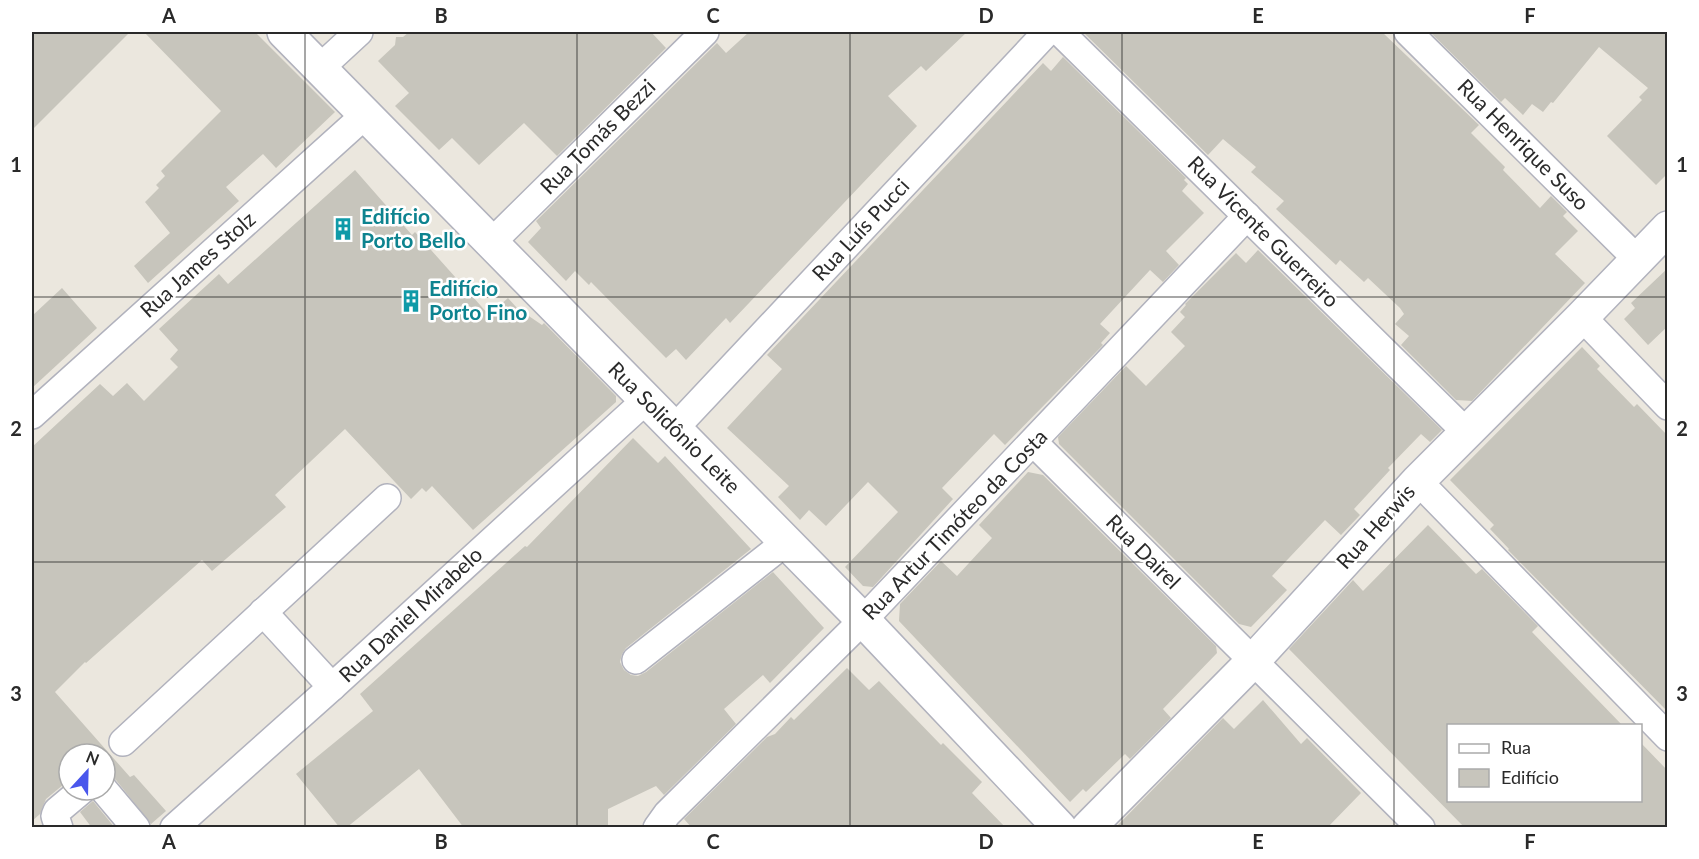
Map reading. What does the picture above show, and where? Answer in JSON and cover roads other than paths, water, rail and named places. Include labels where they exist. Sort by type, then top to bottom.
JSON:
[{"type":"main road","name":"Rua Solidônio Leite","points":[[284,32],[863,620],[1060,828]]},
{"type":"main road","name":"Rua Herwis","points":[[1088,828],[1253,661],[1418,481],[1668,228]]},
{"type":"street","points":[[320,68],[359,32]]},
{"type":"street","name":"Rua Tomás Bezzi","points":[[491,243],[705,32]]},
{"type":"street","name":"Rua Luís Pucci","points":[[675,428],[1047,32]]},
{"type":"street","name":"Rua Vicente Guerreiro","points":[[1060,32],[1466,432]]},
{"type":"street","name":"Rua Henrique Suso","points":[[1408,32],[1637,259]]},
{"type":"street","name":"Rua James Stolz","points":[[32,416],[365,115]]},
{"type":"street","name":"Rua Artur Timóteo da Costa","points":[[657,828],[667,814],[863,620],[1247,216]]},
{"type":"street","points":[[1582,317],[1668,406]]},
{"type":"street","name":"Rua Daniel Mirabelo","points":[[174,828],[646,400]]},
{"type":"street","name":"Rua Dairel","points":[[1033,442],[1421,828]]},
{"type":"street","points":[[1418,481],[1668,737]]},
{"type":"street","points":[[123,742],[387,498]]},
{"type":"street","points":[[636,660],[786,542]]},
{"type":"street","points":[[263,612],[332,687]]},
{"type":"street","points":[[59,828],[55,816],[57,811],[68,802]]},
{"type":"street","points":[[115,802],[136,828]]},
{"type":"place","name":"Edifício Porto Bello","points":[[343,229]]},
{"type":"place","name":"Edifício Porto Fino","points":[[411,301]]}]
